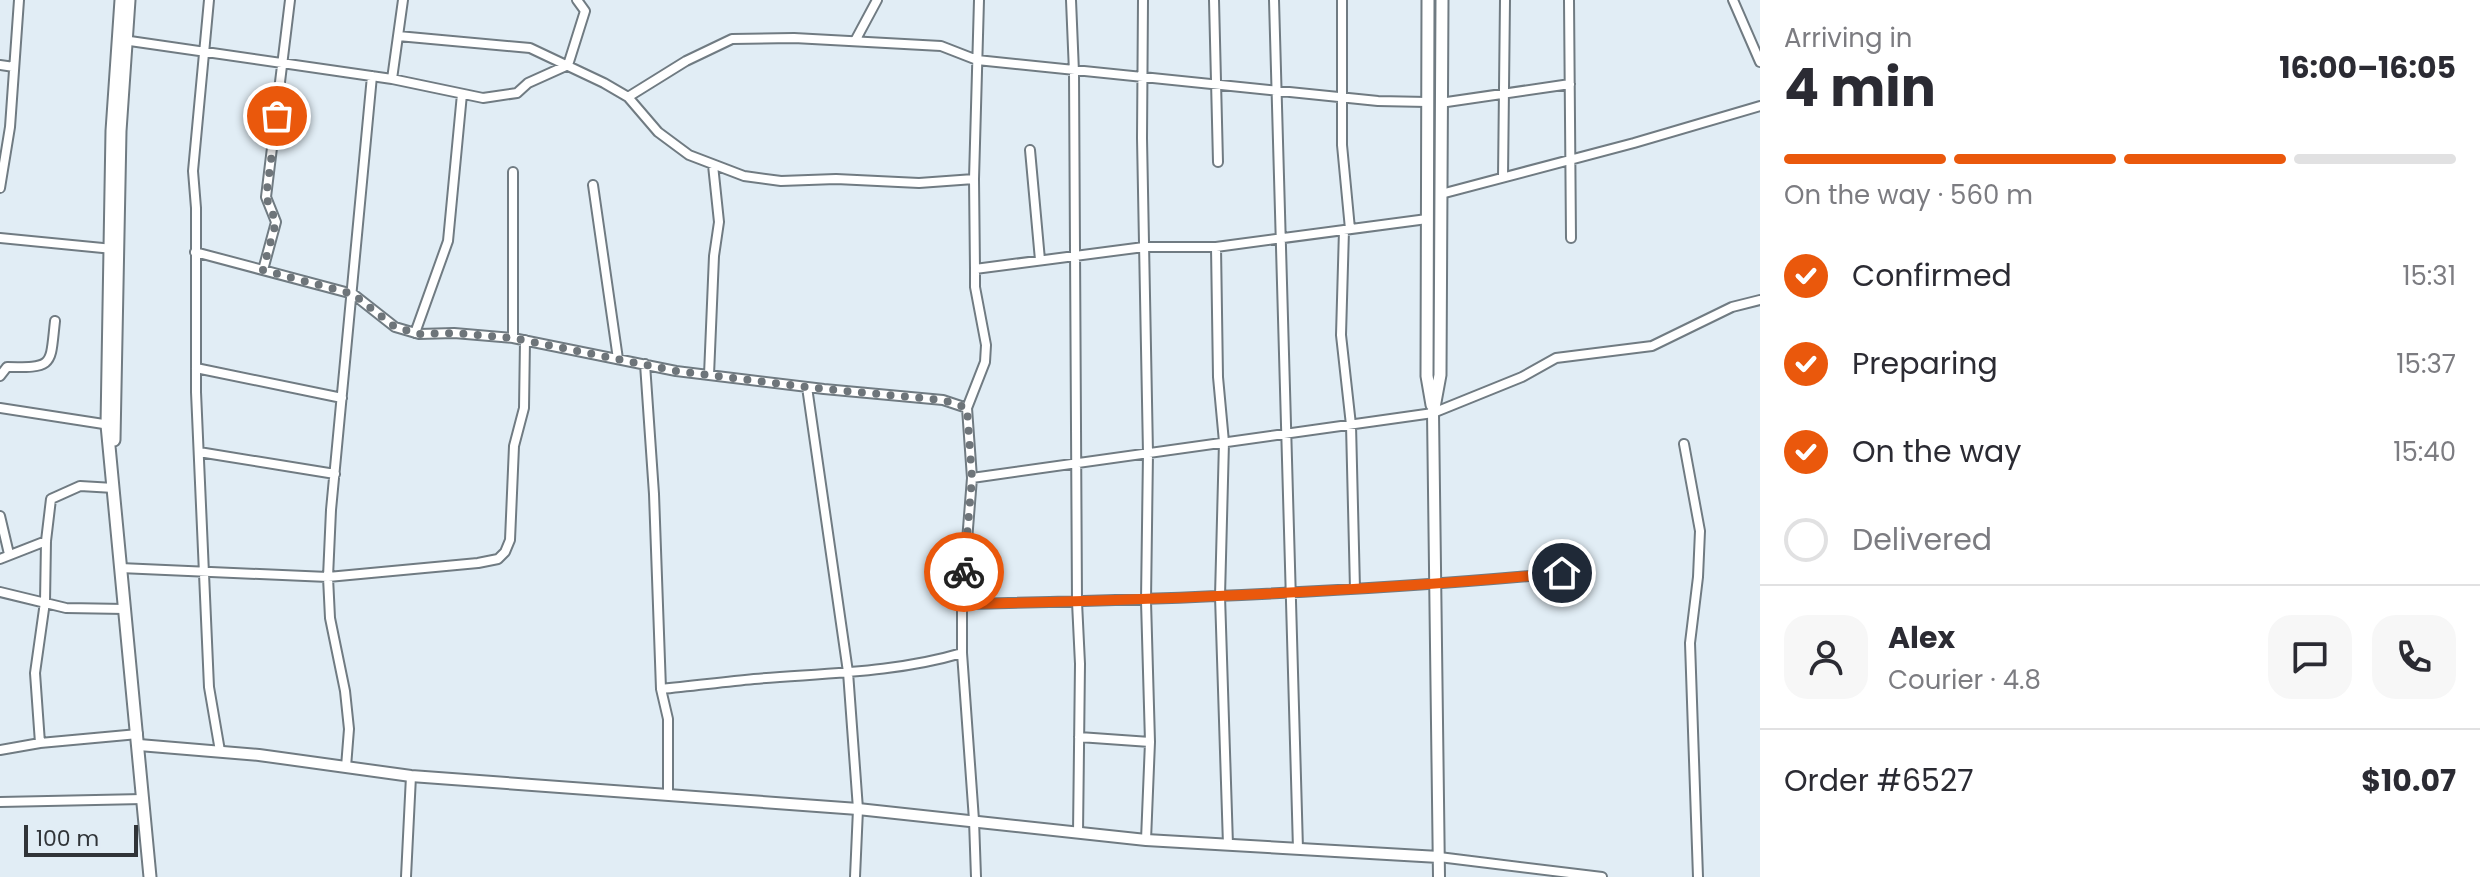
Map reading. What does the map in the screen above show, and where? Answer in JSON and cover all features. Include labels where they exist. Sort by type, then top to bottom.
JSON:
[{"type":"main road","points":[[121,0],[123,40]]},
{"type":"main road","points":[[129,0],[112,131],[114,249],[111,425],[120,568],[150,877]]},
{"type":"main road","points":[[1428,0],[1427,376],[1433,413]]},
{"type":"main road","points":[[1433,413],[1440,375],[1442,0]]},
{"type":"street","points":[[0,188],[19,0]]},
{"type":"street","points":[[209,0],[193,171],[196,208],[196,368],[209,687],[220,751]]},
{"type":"street","points":[[263,270],[276,222],[266,197],[290,0]]},
{"type":"street","points":[[392,79],[403,0]]},
{"type":"street","points":[[123,40],[392,79],[483,98],[517,93],[528,83],[568,65],[585,11],[577,0]]},
{"type":"street","points":[[855,41],[877,0]]},
{"type":"street","points":[[976,877],[962,653],[962,604],[972,478],[967,408],[985,362],[986,345],[975,287],[974,179],[979,0]]},
{"type":"street","points":[[1071,0],[1080,664],[1078,833]]},
{"type":"street","points":[[1143,0],[1148,453],[1146,601],[1150,742],[1146,840]]},
{"type":"street","points":[[1214,0],[1218,162]]},
{"type":"street","points":[[1274,0],[1298,849]]},
{"type":"street","points":[[1342,0],[1342,145],[1347,230],[1341,335],[1351,425],[1355,589]]},
{"type":"street","points":[[1503,177],[1505,0]]},
{"type":"street","points":[[1569,0],[1571,238]]},
{"type":"street","points":[[1733,0],[1760,62]]},
{"type":"street","points":[[398,36],[530,48],[628,97],[658,132],[689,155],[744,176],[781,181],[836,179],[919,183],[974,179]]},
{"type":"street","points":[[628,97],[686,61],[732,39],[794,38],[941,46],[977,60],[1074,72],[1427,102]]},
{"type":"street","points":[[0,65],[14,67]]},
{"type":"street","points":[[346,767],[349,729],[345,691],[330,618],[328,577],[372,76]]},
{"type":"street","points":[[1440,103],[1570,84]]},
{"type":"street","points":[[415,333],[448,241],[462,94]]},
{"type":"street","points":[[1441,194],[1760,106]]},
{"type":"street","points":[[1030,150],[1040,260]]},
{"type":"street","points":[[709,375],[714,256],[719,222],[713,165]]},
{"type":"street","points":[[513,172],[513,338]]},
{"type":"street","points":[[593,185],[618,359]]},
{"type":"street","points":[[975,269],[1144,247],[1216,247],[1281,240],[1427,219]]},
{"type":"street","points":[[0,238],[114,249]]},
{"type":"street","points":[[1216,247],[1218,377],[1224,442],[1220,596],[1228,845]]},
{"type":"street","points":[[195,252],[353,294],[395,327],[415,333],[513,338],[709,375],[943,400],[967,408]]},
{"type":"street","points":[[972,478],[1433,413],[1522,377],[1556,358],[1652,346],[1732,307],[1760,300]]},
{"type":"street","points":[[0,376],[7,367],[46,365],[51,358],[55,321]]},
{"type":"street","points":[[120,568],[328,577],[498,559],[510,540],[514,446],[524,408],[525,340]]},
{"type":"street","points":[[645,364],[654,494],[661,689],[668,719],[668,795]]},
{"type":"street","points":[[196,368],[342,398]]},
{"type":"street","points":[[807,387],[848,672],[858,809],[855,877]]},
{"type":"street","points":[[0,408],[111,425]]},
{"type":"street","points":[[1433,413],[1439,877]]},
{"type":"street","points":[[1684,444],[1700,531],[1690,643],[1698,877]]},
{"type":"street","points":[[199,452],[335,474]]},
{"type":"street","points":[[40,743],[35,673],[45,602],[46,541],[51,499],[80,486],[114,488]]},
{"type":"street","points":[[0,516],[4,557],[46,541]]},
{"type":"street","points":[[962,604],[1146,601],[1437,585],[1562,573]]},
{"type":"street","points":[[0,592],[79,609],[125,609]]},
{"type":"street","points":[[661,689],[848,672],[935,661],[962,653]]},
{"type":"street","points":[[1079,737],[1150,742]]},
{"type":"street","points":[[0,750],[40,743],[138,739],[411,776],[858,809],[1146,840],[1439,857],[1602,877]]},
{"type":"street","points":[[406,877],[411,776]]},
{"type":"street","points":[[0,802],[143,799]]},
{"type":"way so far","points":[[277,116],[266,197],[276,222],[263,270],[353,294],[395,327],[419,334],[454,333],[513,338],[676,371],[943,400],[967,408],[972,478],[964,572]]},
{"type":"route","points":[[964,572],[962,604],[1146,601],[1437,585],[1562,573]]}]
